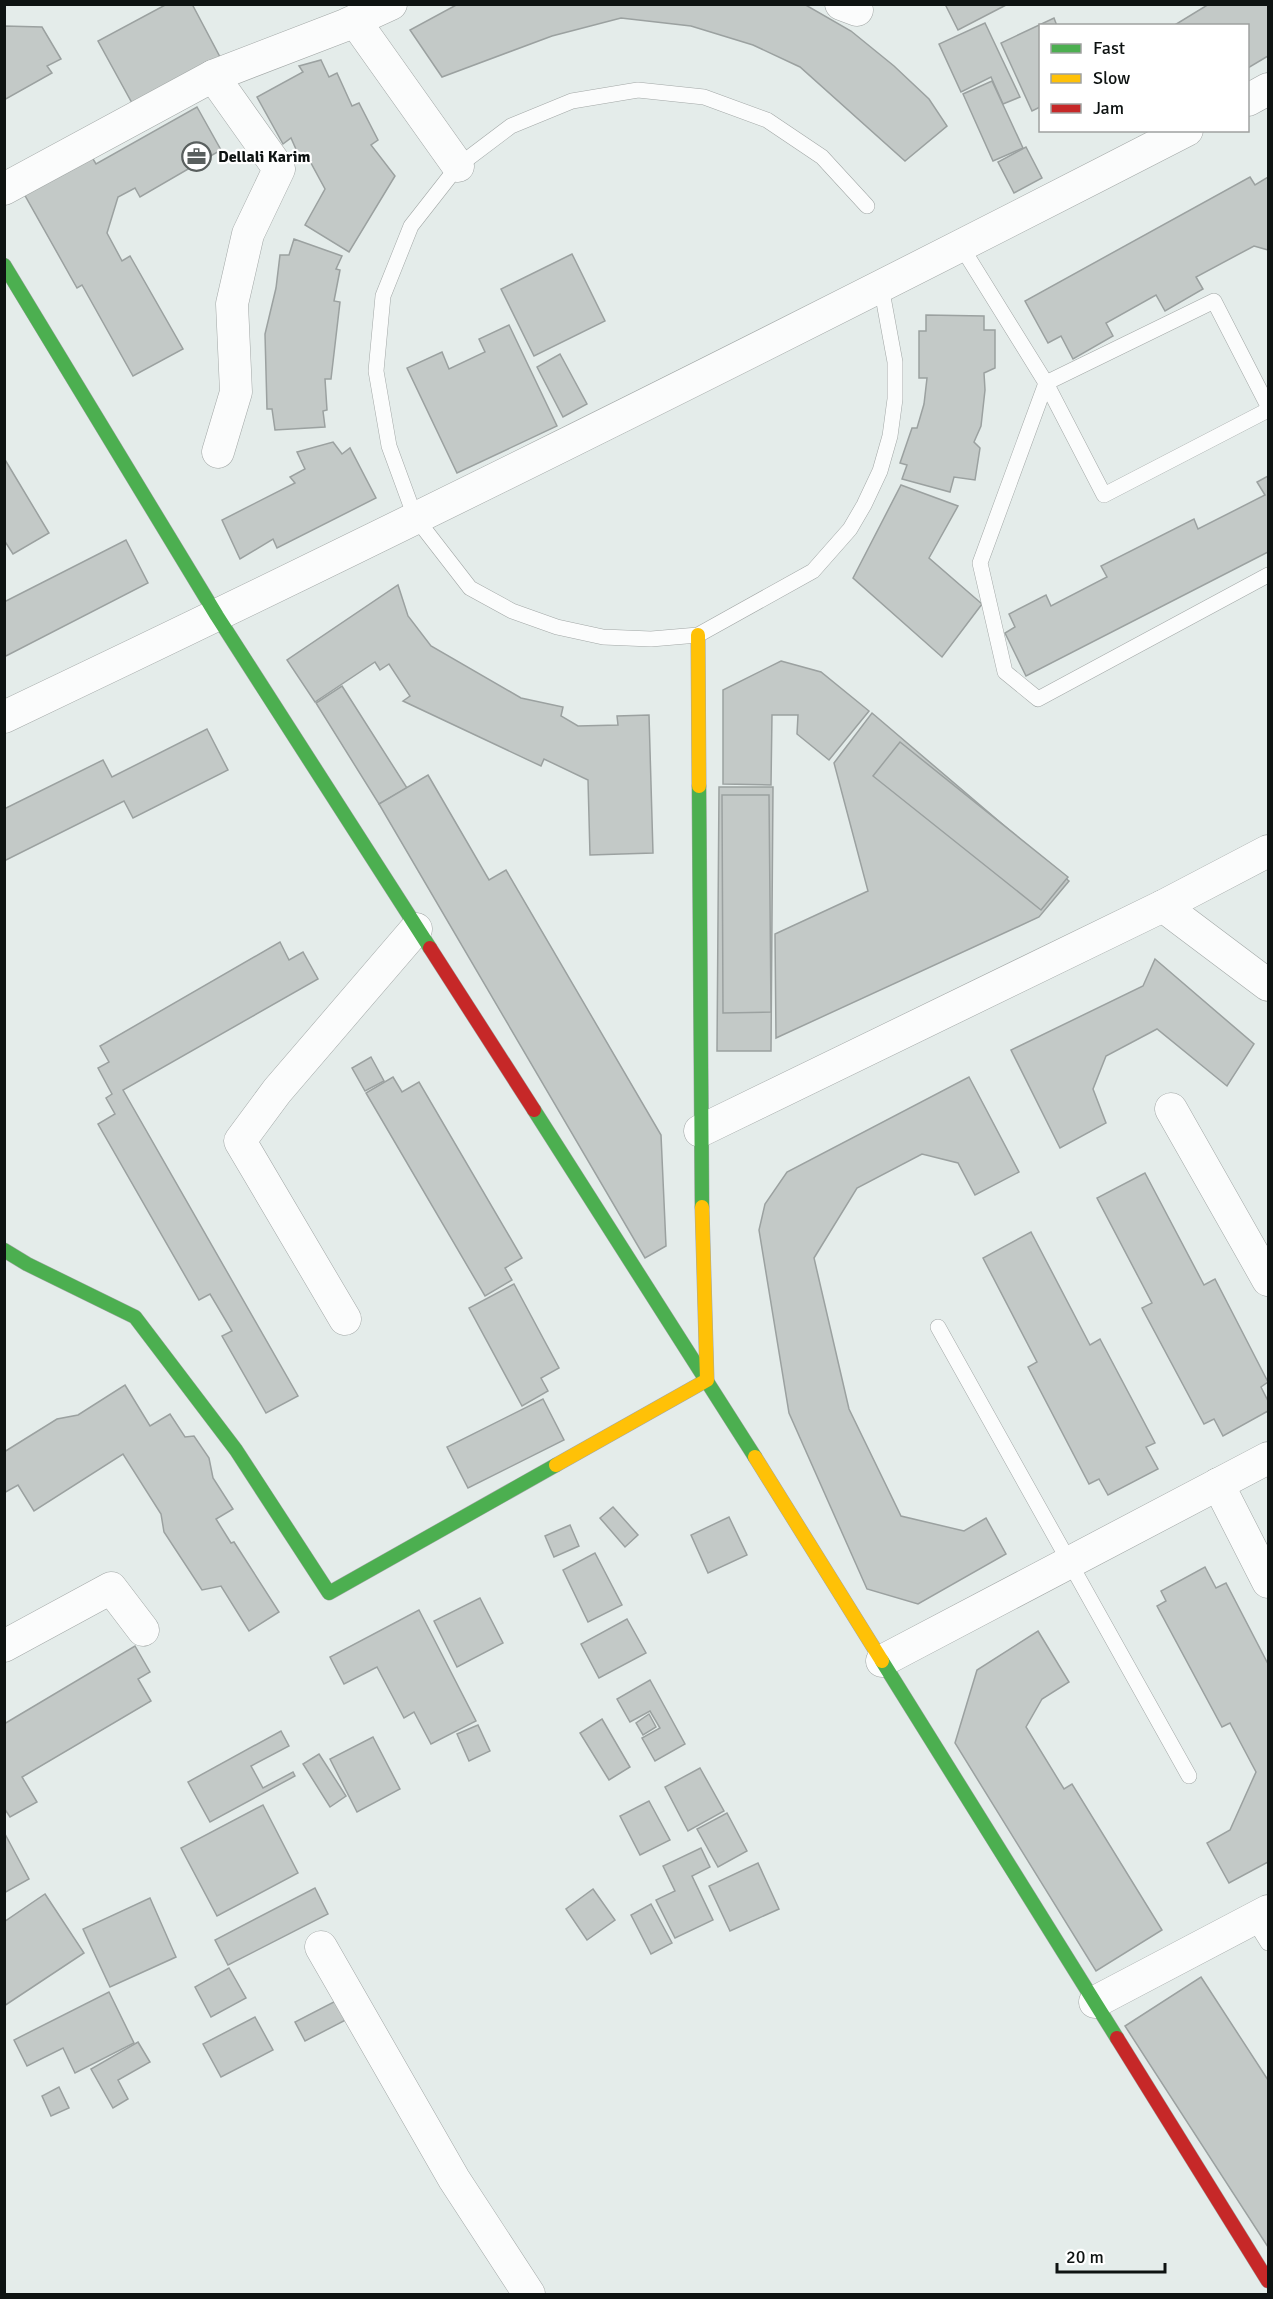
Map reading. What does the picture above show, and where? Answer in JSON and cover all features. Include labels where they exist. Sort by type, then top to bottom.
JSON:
[{"type":"street","points":[[4,189],[213,76],[355,21],[391,4]]},
{"type":"street","points":[[355,21],[458,166]]},
{"type":"street","points":[[213,76],[279,169],[248,234],[232,304],[236,392],[218,452]]},
{"type":"street","points":[[1249,99],[1269,89]]},
{"type":"street","points":[[4,717],[217,616],[961,246],[1183,132]]},
{"type":"street","points":[[4,265],[217,616],[707,1380],[1269,2281]]},
{"type":"street","points":[[698,635],[700,1131],[707,1380]]},
{"type":"street","points":[[700,1131],[1163,906],[1269,851]]},
{"type":"street","points":[[1163,906],[1269,985]]},
{"type":"street","points":[[345,1319],[240,1140],[277,1091],[416,929]]},
{"type":"street","points":[[1172,1109],[1269,1280]]},
{"type":"street","points":[[4,1250],[27,1264],[135,1317],[236,1450],[329,1593],[707,1380]]},
{"type":"street","points":[[882,1661],[1269,1458]]},
{"type":"street","points":[[1218,1484],[1269,1582]]},
{"type":"street","points":[[4,1646],[111,1588],[143,1630]]},
{"type":"street","points":[[1095,2002],[1263,1924]]},
{"type":"street","points":[[321,1947],[454,2179],[529,2295]]},
{"type":"lane","points":[[867,206],[822,157],[767,120],[704,97],[638,90],[572,100],[511,126],[458,166],[411,226],[383,296],[376,371],[389,446],[415,517],[470,588],[512,611],[557,627],[603,637],[651,639],[698,635],[813,571],[850,529],[864,505],[880,471],[890,436],[895,399],[895,362],[881,286]]},
{"type":"lane","points":[[961,246],[1046,383],[1104,495],[1269,408],[1214,302],[1046,383],[980,563],[1005,672],[1038,699],[1269,575]]},
{"type":"lane","points":[[938,1327],[1189,1776]]},
{"type":"building","points":[[167,4],[192,4],[220,57],[132,103],[98,41]]},
{"type":"building","points":[[458,4],[804,4],[851,31],[894,66],[929,99],[947,126],[905,161],[800,67],[753,45],[691,26],[621,18],[552,36],[442,77],[410,30]]},
{"type":"building","points":[[945,4],[1008,4],[958,30]]},
{"type":"building","points":[[1209,4],[1268,4],[1268,56],[1249,67],[1249,24],[1176,24]]},
{"type":"building","points":[[1054,18],[1056,24],[1041,24]]},
{"type":"building","points":[[985,23],[1020,97],[1003,104],[991,77],[961,92],[939,44]]},
{"type":"building","points":[[1039,25],[1039,108],[1032,111],[1001,43]]},
{"type":"building","points":[[4,26],[42,27],[61,59],[47,66],[52,73],[4,100]]},
{"type":"building","points":[[321,60],[329,77],[337,73],[352,106],[359,103],[378,140],[371,145],[395,176],[349,252],[305,225],[325,189],[306,154],[299,156],[291,138],[283,144],[257,97],[303,72],[299,66]]},
{"type":"building","points":[[992,81],[1023,148],[993,161],[963,94]]},
{"type":"building","points":[[197,107],[221,150],[140,197],[135,188],[118,197],[107,233],[122,261],[130,256],[183,349],[133,376],[82,285],[77,288],[23,192],[90,154],[96,164]]},
{"type":"building","points":[[1026,147],[1042,178],[1014,193],[998,162]]},
{"type":"building","points":[[1250,177],[1255,185],[1268,177],[1268,250],[1254,246],[1196,277],[1203,289],[1165,311],[1156,295],[1106,323],[1113,336],[1073,359],[1061,336],[1048,343],[1025,301]]},
{"type":"building","points":[[294,239],[342,256],[336,269],[340,270],[334,301],[340,302],[331,379],[325,379],[327,410],[323,411],[325,427],[275,430],[272,409],[267,409],[265,334],[276,288],[280,255],[289,255]]},
{"type":"building","points":[[572,254],[605,321],[534,356],[501,289]]},
{"type":"building","points":[[926,315],[984,316],[984,330],[995,330],[995,368],[984,373],[985,390],[981,426],[974,442],[980,448],[975,480],[954,477],[950,492],[902,479],[907,465],[900,463],[912,428],[917,428],[924,404],[927,378],[919,378],[919,331],[926,331]]},
{"type":"building","points":[[509,325],[557,426],[457,473],[407,368],[442,352],[449,369],[485,352],[479,339]]},
{"type":"building","points":[[560,354],[587,404],[563,417],[537,367]]},
{"type":"building","points":[[333,442],[342,454],[350,448],[376,498],[277,548],[273,539],[240,559],[222,520],[295,483],[290,477],[305,469],[297,452]]},
{"type":"building","points":[[4,458],[49,533],[13,554],[4,540]]},
{"type":"building","points":[[1268,476],[1268,552],[1026,676],[1005,633],[1015,627],[1009,614],[1046,595],[1051,606],[1107,577],[1101,566],[1194,519],[1198,529],[1265,495],[1257,482]]},
{"type":"building","points":[[901,485],[958,506],[929,558],[982,604],[942,657],[853,578]]},
{"type":"building","points":[[126,540],[148,583],[4,657],[4,602]]},
{"type":"building","points":[[398,585],[408,616],[431,646],[521,698],[563,707],[561,716],[578,726],[618,725],[617,716],[649,715],[653,853],[590,855],[588,780],[544,759],[541,766],[403,701],[410,696],[389,664],[380,670],[375,662],[315,702],[287,660]]},
{"type":"building","points":[[781,661],[821,672],[869,711],[829,760],[797,734],[798,715],[772,715],[771,785],[723,784],[723,690]]},
{"type":"building","points":[[342,686],[407,788],[379,804],[316,703]]},
{"type":"building","points":[[872,713],[1069,881],[1039,917],[776,1038],[775,934],[868,891],[834,763]]},
{"type":"building","points":[[207,729],[228,770],[133,818],[124,801],[4,861],[4,809],[103,760],[112,777]]},
{"type":"building","points":[[900,742],[1068,877],[1041,910],[873,776]]},
{"type":"building","points":[[428,775],[489,880],[506,870],[661,1135],[666,1246],[645,1258],[379,804]]},
{"type":"building","points":[[719,787],[773,787],[771,1051],[717,1051]]},
{"type":"building","points":[[722,795],[769,795],[771,1012],[723,1013]]},
{"type":"building","points":[[280,942],[289,960],[303,952],[318,979],[123,1090],[298,1396],[266,1413],[222,1336],[232,1331],[210,1294],[199,1300],[98,1124],[115,1114],[106,1098],[112,1094],[98,1068],[109,1062],[100,1046]]},
{"type":"building","points":[[1155,959],[1254,1044],[1227,1086],[1157,1029],[1106,1056],[1093,1089],[1106,1123],[1060,1148],[1011,1050],[1143,986]]},
{"type":"building","points":[[371,1057],[384,1081],[365,1091],[352,1068]]},
{"type":"building","points":[[393,1077],[402,1092],[419,1082],[522,1258],[505,1268],[512,1280],[485,1296],[366,1093]]},
{"type":"building","points":[[969,1077],[1019,1172],[975,1195],[958,1163],[922,1154],[857,1188],[814,1258],[849,1409],[901,1516],[964,1531],[986,1518],[1006,1554],[918,1604],[867,1589],[789,1413],[759,1230],[765,1204],[787,1172]]},
{"type":"building","points":[[1145,1173],[1204,1285],[1215,1279],[1268,1382],[1261,1387],[1268,1401],[1268,1411],[1223,1436],[1214,1419],[1204,1424],[1142,1308],[1152,1303],[1097,1198]]},
{"type":"building","points":[[1031,1232],[1090,1345],[1100,1339],[1155,1443],[1146,1447],[1158,1469],[1108,1495],[1099,1479],[1089,1484],[1028,1367],[1037,1362],[983,1258]]},
{"type":"building","points":[[514,1284],[559,1368],[541,1378],[548,1391],[522,1406],[469,1308]]},
{"type":"building","points":[[125,1385],[150,1426],[170,1414],[185,1437],[194,1436],[209,1458],[213,1478],[233,1509],[216,1519],[231,1543],[234,1542],[279,1612],[249,1631],[221,1586],[202,1590],[164,1532],[161,1514],[123,1454],[34,1511],[18,1485],[4,1493],[4,1452],[57,1419],[78,1415]]},
{"type":"building","points":[[543,1399],[564,1440],[468,1488],[447,1447]]},
{"type":"building","points":[[613,1507],[638,1535],[625,1547],[600,1518]]},
{"type":"building","points":[[729,1517],[747,1555],[708,1573],[691,1535]]},
{"type":"building","points":[[570,1525],[579,1546],[554,1557],[545,1536]]},
{"type":"building","points":[[595,1553],[622,1605],[588,1622],[563,1570]]},
{"type":"building","points":[[1205,1567],[1216,1588],[1226,1583],[1268,1664],[1268,1862],[1229,1883],[1207,1843],[1230,1830],[1256,1772],[1230,1723],[1222,1727],[1157,1606],[1166,1601],[1161,1591]]},
{"type":"building","points":[[480,1598],[503,1643],[457,1667],[434,1621]]},
{"type":"building","points":[[419,1610],[476,1721],[431,1744],[414,1712],[404,1718],[377,1667],[344,1684],[330,1657]]},
{"type":"building","points":[[627,1619],[646,1653],[599,1678],[581,1644]]},
{"type":"building","points":[[1038,1631],[1069,1682],[1042,1699],[1026,1727],[1064,1789],[1072,1784],[1162,1930],[1096,1971],[955,1743],[977,1670]]},
{"type":"building","points":[[135,1646],[150,1672],[138,1679],[151,1701],[22,1777],[37,1802],[10,1817],[4,1808],[4,1724]]},
{"type":"building","points":[[650,1680],[685,1744],[655,1761],[642,1738],[660,1728],[650,1711],[630,1722],[617,1699]]},
{"type":"building","points":[[649,1714],[656,1727],[643,1735],[636,1723]]},
{"type":"building","points":[[602,1719],[630,1767],[609,1780],[580,1733]]},
{"type":"building","points":[[478,1725],[490,1751],[469,1761],[457,1734]]},
{"type":"building","points":[[281,1731],[289,1746],[251,1766],[263,1788],[293,1772],[295,1776],[210,1822],[188,1782]]},
{"type":"building","points":[[373,1737],[400,1789],[357,1812],[330,1759]]},
{"type":"building","points":[[319,1754],[346,1796],[330,1807],[303,1764]]},
{"type":"building","points":[[700,1768],[724,1811],[688,1831],[665,1787]]},
{"type":"building","points":[[649,1801],[670,1840],[640,1855],[620,1816]]},
{"type":"building","points":[[263,1805],[298,1873],[217,1916],[181,1848]]},
{"type":"building","points":[[727,1813],[747,1851],[718,1867],[697,1829]]},
{"type":"building","points":[[4,1834],[29,1879],[4,1893]]},
{"type":"building","points":[[701,1848],[710,1867],[692,1876],[713,1920],[675,1938],[656,1900],[675,1891],[663,1866]]},
{"type":"building","points":[[758,1863],[779,1909],[730,1931],[709,1886]]},
{"type":"building","points":[[315,1888],[328,1914],[228,1965],[215,1940]]},
{"type":"building","points":[[593,1889],[615,1920],[587,1940],[566,1909]]},
{"type":"building","points":[[45,1894],[84,1953],[4,2006],[4,1922]]},
{"type":"building","points":[[150,1898],[176,1957],[110,1987],[83,1929]]},
{"type":"building","points":[[651,1904],[672,1943],[651,1954],[631,1915]]},
{"type":"building","points":[[229,1968],[246,1998],[211,2017],[195,1987]]},
{"type":"building","points":[[1201,1977],[1268,2080],[1268,2247],[1125,2026]]},
{"type":"building","points":[[357,1990],[367,2009],[305,2041],[295,2022]]},
{"type":"building","points":[[109,1992],[134,2043],[75,2073],[63,2048],[27,2066],[14,2040]]},
{"type":"building","points":[[255,2017],[273,2050],[221,2077],[203,2044]]},
{"type":"building","points":[[138,2042],[150,2062],[118,2080],[128,2099],[113,2108],[91,2069]]},
{"type":"building","points":[[59,2087],[69,2108],[51,2116],[42,2096]]},
{"type":"traffic: fast","points":[[4,265],[217,616],[430,948]]},
{"type":"traffic: fast","points":[[699,786],[702,1207]]},
{"type":"traffic: fast","points":[[534,1110],[755,1457]]},
{"type":"traffic: fast","points":[[4,1250],[27,1264],[135,1317],[236,1450],[329,1593],[556,1465]]},
{"type":"traffic: fast","points":[[882,1661],[1117,2038]]},
{"type":"traffic: slow","points":[[698,635],[699,786]]},
{"type":"traffic: slow","points":[[556,1465],[707,1380],[702,1207]]},
{"type":"traffic: slow","points":[[755,1457],[882,1661]]},
{"type":"traffic: jam","points":[[430,948],[534,1110]]},
{"type":"traffic: jam","points":[[1117,2038],[1268,2281]]},
{"type":"place","name":"Dellali Karim","points":[[197,157]]}]
